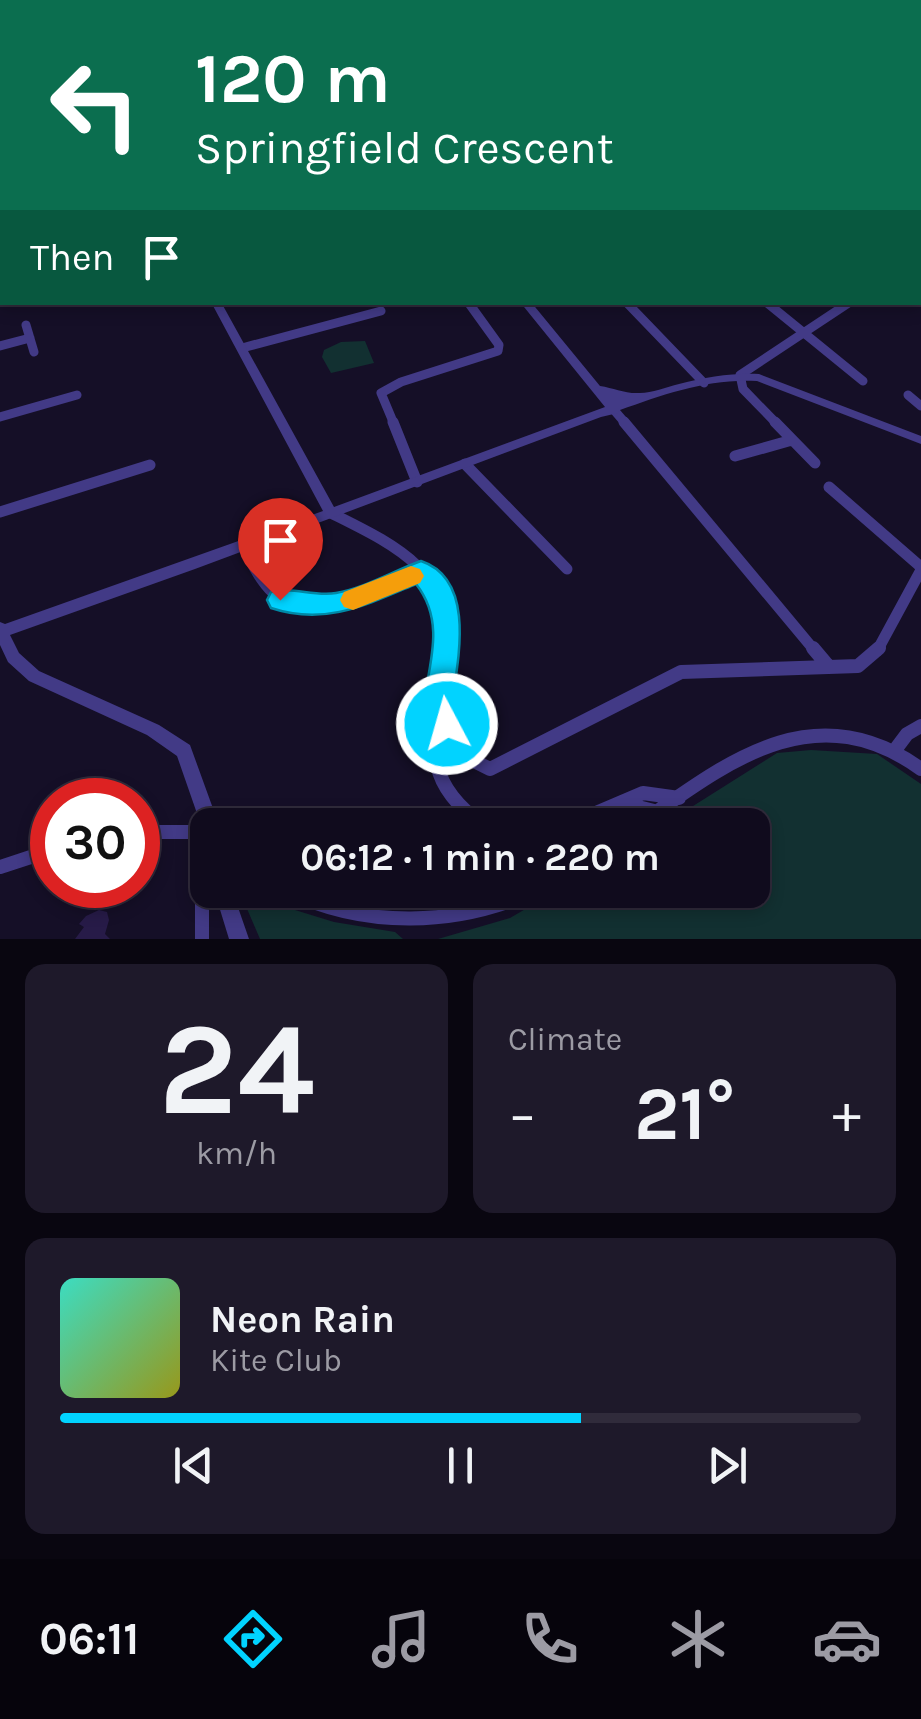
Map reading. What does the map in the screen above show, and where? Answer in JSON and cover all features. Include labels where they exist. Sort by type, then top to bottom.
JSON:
[{"type":"street","points":[[218,305],[332,512],[390,544],[442,597],[449,620],[434,732],[442,779],[459,808]]},
{"type":"street","points":[[417,482],[382,391],[500,350],[470,305]]},
{"type":"street","points":[[527,305],[829,667]]},
{"type":"street","points":[[534,305],[618,411]]},
{"type":"street","points":[[629,305],[704,382]]},
{"type":"street","points":[[770,305],[863,381]]},
{"type":"street","points":[[205,808],[192,767],[172,740],[34,676],[10,652],[0,630],[657,395],[737,377],[846,305]]},
{"type":"street","points":[[242,348],[381,311]]},
{"type":"street","points":[[26,326],[34,352]]},
{"type":"street","points":[[0,346],[30,338]]},
{"type":"street","points":[[737,377],[921,440]]},
{"type":"street","points":[[737,377],[743,389],[815,463]]},
{"type":"street","points":[[603,388],[624,397],[657,395]]},
{"type":"street","points":[[0,416],[76,396]]},
{"type":"street","points":[[908,396],[921,406]]},
{"type":"street","points":[[735,456],[792,440]]},
{"type":"street","points":[[464,464],[567,570]]},
{"type":"street","points":[[0,512],[150,465]]},
{"type":"street","points":[[436,712],[476,762],[490,769],[680,672],[858,666],[871,658],[921,568],[828,487]]},
{"type":"street","points":[[242,545],[265,584],[280,600],[296,604],[344,603],[421,572]]},
{"type":"street","points":[[10,652],[19,634],[38,618]]},
{"type":"street","points":[[895,750],[907,734],[921,726]]},
{"type":"street","points":[[664,808],[747,752],[768,743],[853,740],[895,750],[921,769]]},
{"type":"street","points":[[615,808],[643,793],[679,798]]},
{"type":"street","points":[[626,804],[642,808]]},
{"type":"street","points":[[160,832],[190,832]]},
{"type":"street","points":[[0,867],[30,857]]},
{"type":"street","points":[[202,908],[202,939]]},
{"type":"street","points":[[228,908],[238,939]]},
{"type":"street","points":[[342,908],[397,918],[492,908]]},
{"type":"green space","points":[[365,341],[374,363],[331,373],[322,357],[324,350],[341,342]]},
{"type":"green space","points":[[811,750],[877,754],[921,784],[921,939],[438,939],[510,918],[527,908],[770,908],[770,808],[690,808],[777,753]]},
{"type":"green space","points":[[247,908],[288,908],[334,922],[395,932],[403,939],[260,939]]},
{"type":"building","points":[[99,910],[107,912],[105,934],[110,939],[75,939],[84,927],[79,924]]},
{"type":"slow traffic","points":[[353,600],[411,576]]},
{"type":"route","points":[[280,600],[320,606],[344,603],[421,572],[442,597],[449,620],[436,712],[447,724]]}]
